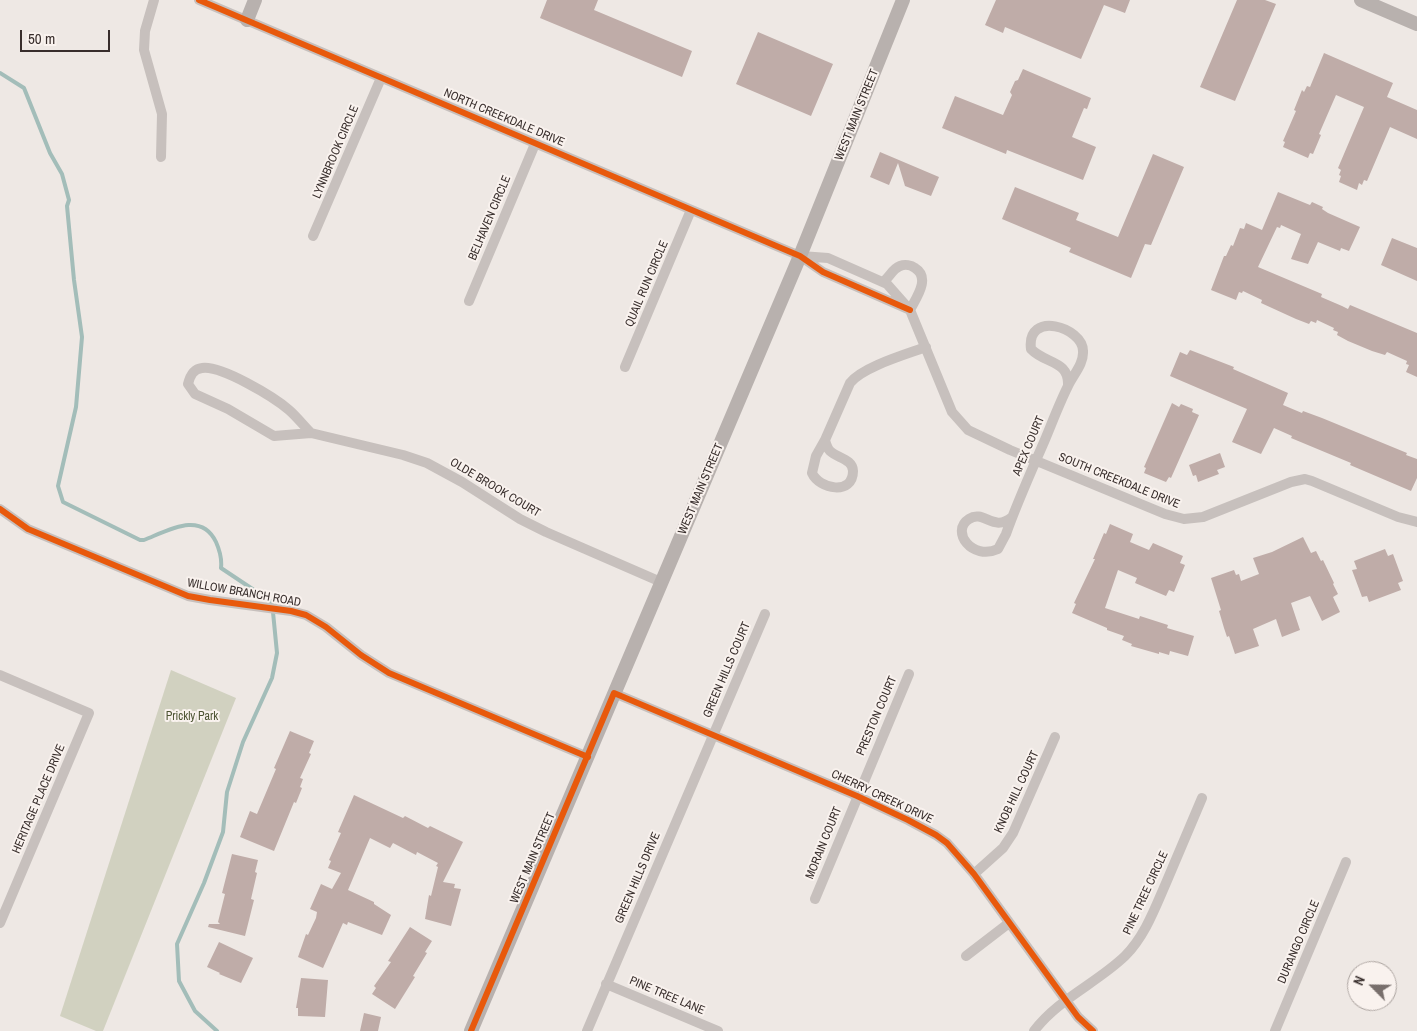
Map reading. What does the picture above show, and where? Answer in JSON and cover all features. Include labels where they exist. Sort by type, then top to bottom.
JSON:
[{"type":"main road","points":[[247,20],[256,0]]},
{"type":"main road","name":"WEST MAIN STREET","points":[[472,1031],[800,256],[903,0]]},
{"type":"main road","points":[[1361,0],[1417,24]]},
{"type":"street","points":[[154,0],[146,31],[144,50],[162,114],[161,157]]},
{"type":"street","name":"NORTH CREEKDALE DRIVE","points":[[200,0],[800,256]]},
{"type":"street","name":"LYNNBROOK CIRCLE","points":[[313,236],[381,78]]},
{"type":"street","name":"BELHAVEN CIRCLE","points":[[469,301],[535,144]]},
{"type":"street","name":"QUAIL RUN CIRCLE","points":[[625,366],[691,210]]},
{"type":"street","points":[[800,256],[823,272],[910,310],[923,284],[919,271],[910,265],[903,265],[892,271],[883,282]]},
{"type":"street","name":"SOUTH CREEKDALE DRIVE","points":[[800,256],[828,258],[887,284],[910,310],[952,412],[962,424],[975,434],[1164,514],[1184,519],[1203,517],[1290,482],[1305,480],[1312,481],[1398,517],[1417,522]]},
{"type":"street","name":"APEX COURT","points":[[1012,517],[1002,523],[996,523],[982,517],[971,518],[964,524],[962,530],[964,540],[972,549],[981,552],[992,552],[998,549],[1001,544],[1068,385],[1082,359],[1082,343],[1077,337],[1047,324],[1034,332],[1032,348],[1040,357],[1065,369],[1068,374],[1068,385]]},
{"type":"street","points":[[825,440],[830,451],[849,462],[853,468],[852,478],[844,486],[834,488],[825,485],[818,481],[812,473],[816,456],[854,377],[926,347]]},
{"type":"street","name":"OLDE BROOK COURT","points":[[310,432],[289,410],[260,390],[219,370],[203,368],[196,370],[189,378],[188,384],[195,394],[228,409],[274,436],[310,432],[403,455],[426,463],[462,482],[520,519],[662,582]]},
{"type":"street","name":"WILLOW BRANCH ROAD","points":[[0,509],[10,518],[28,529],[188,596],[291,610],[315,619],[375,665],[389,673],[588,756]]},
{"type":"street","name":"GREEN HILLS COURT","points":[[713,735],[765,614]]},
{"type":"street","name":"HERITAGE PLACE DRIVE","points":[[0,674],[89,713],[5,899],[0,923]]},
{"type":"street","name":"PRESTON COURT","points":[[857,796],[909,674]]},
{"type":"street","name":"CHERRY CREEK DRIVE","points":[[614,693],[857,796],[936,835],[947,843],[974,874],[1067,999],[1078,1017],[1094,1031]]},
{"type":"street","name":"GREEN HILLS DRIVE","points":[[587,1031],[713,735]]},
{"type":"street","name":"KNOB HILL COURT","points":[[974,874],[1003,848],[1013,833],[1055,737]]},
{"type":"street","name":"MORAIN COURT","points":[[815,899],[857,796]]},
{"type":"street","name":"PINE TREE CIRCLE","points":[[1067,999],[1086,988],[1116,964],[1135,945],[1156,906],[1202,798]]},
{"type":"street","name":"DURANGO CIRCLE","points":[[1275,1031],[1346,862]]},
{"type":"street","points":[[966,956],[1009,923]]},
{"type":"street","name":"PINE TREE LANE","points":[[606,984],[718,1031]]},
{"type":"street","points":[[1034,1031],[1047,1016],[1067,999]]},
{"type":"green space","name":"Prickly Park","points":[[171,670],[236,698],[103,1031],[96,1031],[60,1016]]},
{"type":"building","points":[[547,0],[598,0],[594,10],[692,51],[682,77],[540,18]]},
{"type":"building","points":[[996,0],[1130,0],[1125,13],[1104,5],[1081,59],[1005,27],[1003,33],[985,25]]},
{"type":"building","points":[[1237,0],[1265,0],[1276,4],[1235,101],[1200,87]]},
{"type":"building","points":[[758,32],[833,64],[811,116],[736,84]]},
{"type":"building","points":[[1324,53],[1393,83],[1387,97],[1417,110],[1417,139],[1390,127],[1367,181],[1364,180],[1362,185],[1359,183],[1357,190],[1339,182],[1341,170],[1338,168],[1364,107],[1336,95],[1319,134],[1321,135],[1313,154],[1310,153],[1308,158],[1283,147],[1285,142],[1283,141],[1296,111],[1294,110],[1302,90],[1304,92],[1307,86],[1310,87]]},
{"type":"building","points":[[1023,69],[1091,98],[1087,109],[1084,108],[1072,137],[1096,147],[1083,180],[1007,150],[1006,154],[942,128],[955,96],[1003,115],[1012,95],[1010,92]]},
{"type":"building","points":[[880,152],[939,177],[931,196],[905,186],[898,163],[889,185],[870,177]]},
{"type":"building","points":[[1153,154],[1184,167],[1151,245],[1145,244],[1131,278],[1069,252],[1071,248],[1002,219],[1015,187],[1079,213],[1076,220],[1118,237]]},
{"type":"building","points":[[1278,192],[1310,205],[1312,202],[1323,207],[1322,209],[1328,213],[1360,227],[1349,251],[1341,248],[1340,251],[1318,242],[1308,264],[1291,259],[1301,234],[1281,225],[1280,228],[1277,227],[1258,267],[1322,294],[1321,297],[1348,309],[1350,305],[1417,333],[1417,377],[1406,372],[1409,365],[1406,364],[1407,361],[1387,352],[1385,355],[1348,341],[1337,335],[1338,332],[1333,330],[1334,328],[1317,320],[1316,323],[1311,321],[1309,324],[1296,319],[1261,303],[1262,300],[1243,291],[1242,293],[1239,292],[1236,300],[1211,290],[1224,256],[1226,256],[1231,245],[1233,246],[1240,228],[1244,229],[1246,223],[1262,230]]},
{"type":"building","points":[[1392,238],[1417,248],[1417,281],[1381,265]]},
{"type":"building","points":[[1190,350],[1234,367],[1233,369],[1288,393],[1283,405],[1302,413],[1303,411],[1322,418],[1407,453],[1406,455],[1417,459],[1417,478],[1411,491],[1291,438],[1292,436],[1274,428],[1261,454],[1232,442],[1247,409],[1170,376],[1180,352],[1187,355]]},
{"type":"building","points":[[1172,403],[1179,407],[1181,404],[1193,409],[1192,412],[1199,415],[1171,478],[1169,477],[1166,482],[1144,473],[1146,468],[1144,467]]},
{"type":"building","points":[[1220,453],[1225,467],[1217,470],[1219,474],[1198,482],[1196,475],[1193,476],[1189,465]]},
{"type":"building","points":[[1110,524],[1133,534],[1130,542],[1149,550],[1153,543],[1183,556],[1180,563],[1185,565],[1174,592],[1169,590],[1166,596],[1135,583],[1137,578],[1118,570],[1105,608],[1139,619],[1140,616],[1168,625],[1167,628],[1194,636],[1188,656],[1170,651],[1169,655],[1159,652],[1159,654],[1131,646],[1132,644],[1122,640],[1124,636],[1072,613],[1076,604],[1074,603],[1095,559],[1093,559],[1104,533],[1106,534]]},
{"type":"building","points":[[1303,537],[1311,553],[1316,551],[1321,561],[1323,560],[1338,594],[1333,597],[1340,612],[1322,621],[1310,596],[1291,603],[1300,630],[1282,637],[1276,619],[1253,629],[1259,646],[1235,654],[1224,628],[1219,611],[1221,610],[1211,578],[1234,570],[1236,575],[1239,574],[1241,581],[1259,574],[1253,558],[1272,552]]},
{"type":"building","points":[[1385,549],[1388,556],[1393,554],[1403,581],[1398,583],[1401,590],[1369,602],[1367,596],[1362,597],[1352,570],[1357,569],[1354,561]]},
{"type":"building","points":[[290,731],[314,741],[309,753],[311,754],[300,778],[303,779],[300,787],[302,788],[296,803],[294,802],[274,851],[240,837],[250,811],[257,814]]},
{"type":"building","points":[[354,795],[403,818],[405,816],[428,828],[430,826],[463,842],[443,882],[455,884],[454,888],[461,889],[451,926],[425,919],[429,895],[431,896],[438,863],[417,852],[416,855],[393,843],[390,848],[370,838],[348,890],[374,902],[374,904],[391,915],[382,935],[348,922],[347,925],[343,923],[323,968],[298,957],[306,934],[308,935],[316,918],[317,912],[310,909],[321,884],[332,889],[341,873],[328,868],[331,861],[329,860],[341,833],[338,832]]},
{"type":"building","points":[[232,854],[258,860],[251,899],[254,900],[245,936],[208,927],[209,924],[220,924],[218,922],[225,894],[222,893]]},
{"type":"building","points":[[410,927],[432,941],[413,976],[415,977],[395,1009],[372,994],[376,988],[374,986],[391,962],[388,961]]},
{"type":"building","points":[[219,942],[253,958],[241,983],[207,967]]},
{"type":"building","points":[[301,978],[328,980],[325,1017],[298,1016],[298,1008],[296,1008]]},
{"type":"building","points":[[364,1013],[381,1017],[378,1031],[360,1031]]},
{"type":"waterway","points":[[0,73],[24,88],[50,153],[62,174],[69,200],[67,206],[74,280],[82,337],[76,407],[58,486],[63,502],[140,540],[173,528],[193,525],[202,527],[210,532],[216,542],[221,568],[272,602],[277,653],[272,678],[243,742],[227,792],[223,832],[204,883],[177,944],[179,981],[195,1011],[217,1031]]},
{"type":"cycle path","points":[[199,0],[800,256],[823,272],[910,310]]},
{"type":"cycle path","points":[[0,509],[28,529],[188,596],[291,611],[306,615],[326,627],[361,655],[389,673],[588,757]]},
{"type":"cycle path","points":[[471,1031],[614,693],[857,796],[936,835],[947,843],[974,874],[1078,1017],[1093,1031]]}]
